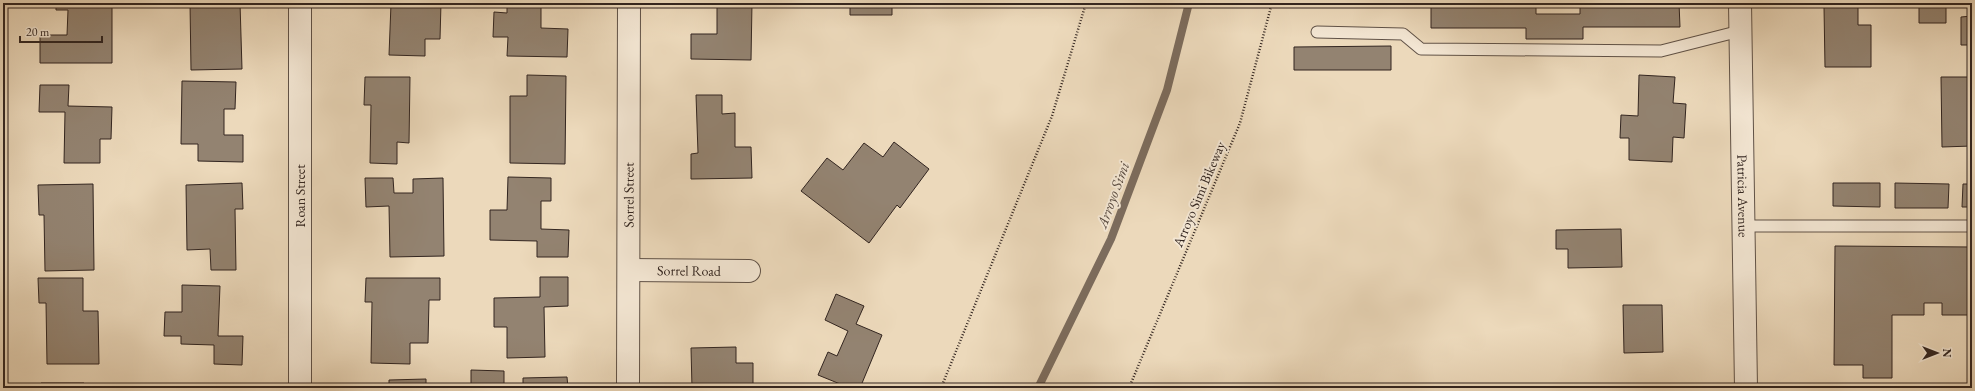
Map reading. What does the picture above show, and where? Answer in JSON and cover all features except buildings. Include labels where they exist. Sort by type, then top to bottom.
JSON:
[{"type":"street","name":"Roan Street","points":[[300,3],[300,388]]},
{"type":"street","name":"Sorrel Street","points":[[628,388],[629,3]]},
{"type":"street","name":"Patricia Avenue","points":[[1740,3],[1746,388]]},
{"type":"street","name":"Sorrel Road","points":[[629,270],[749,271]]},
{"type":"lane","points":[[1317,32],[1403,34],[1421,49],[1661,51],[1740,31]]},
{"type":"lane","points":[[1743,226],[1972,226]]},
{"type":"path","points":[[941,388],[1052,116],[1086,3]]},
{"type":"path","name":"Arroyo Simi Bikeway","points":[[1129,388],[1240,123],[1272,3]]},
{"type":"waterway","name":"Arroyo Simi","points":[[1038,388],[1111,239],[1167,90],[1189,3]]}]
